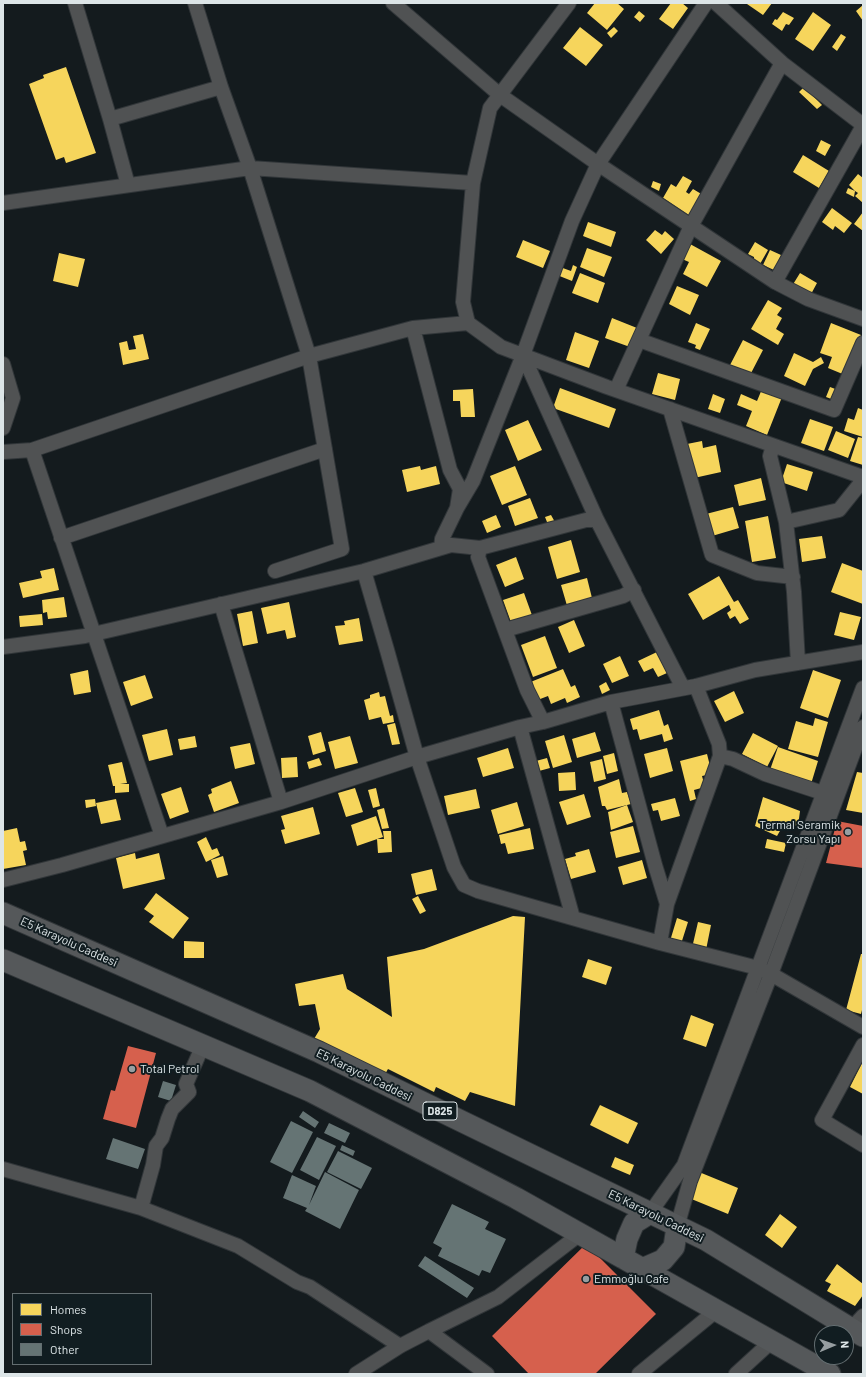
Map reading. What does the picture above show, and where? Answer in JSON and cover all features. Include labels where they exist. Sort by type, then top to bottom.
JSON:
[{"type":"highway","name":"E5 Karayolu Caddesi","points":[[3,913],[318,1052],[678,1226],[706,1240],[859,1327]]},
{"type":"highway","points":[[3,960],[310,1091],[516,1198],[830,1374]]},
{"type":"highway","points":[[623,1258],[627,1239],[634,1223],[650,1213]]},
{"type":"highway","points":[[642,1269],[663,1260],[674,1247],[678,1226]]},
{"type":"street","points":[[75,3],[128,185]]},
{"type":"street","points":[[195,3],[221,87],[250,168],[309,356],[342,549],[275,571]]},
{"type":"street","points":[[393,3],[500,95],[598,164],[775,282],[808,299],[863,319]]},
{"type":"street","points":[[441,548],[442,539],[457,508],[473,481],[523,355],[572,221],[598,164],[706,3]]},
{"type":"street","points":[[716,3],[782,63],[863,126],[775,282]]},
{"type":"street","points":[[565,4],[490,108],[473,183],[463,302],[468,323],[501,347],[670,410],[863,479],[839,510],[786,522]]},
{"type":"street","points":[[616,390],[691,226],[782,63]]},
{"type":"street","points":[[110,119],[221,87]]},
{"type":"street","points":[[3,203],[250,168],[473,183]]},
{"type":"street","points":[[3,452],[32,450],[309,356],[413,328],[468,323]]},
{"type":"street","points":[[413,328],[450,470],[460,489],[457,508]]},
{"type":"street","points":[[640,340],[834,410],[863,343]]},
{"type":"street","points":[[523,355],[597,520],[719,744],[720,756],[667,904],[660,943]]},
{"type":"street","points":[[3,364],[13,398],[3,428]]},
{"type":"street","points":[[670,410],[712,555],[757,573],[793,577]]},
{"type":"street","points":[[773,446],[770,456],[786,522],[793,577],[798,663]]},
{"type":"street","points":[[61,538],[325,449]]},
{"type":"street","points":[[32,450],[162,836]]},
{"type":"street","points":[[3,647],[95,634],[364,571],[451,545],[480,548],[586,520],[597,520]]},
{"type":"street","points":[[480,548],[478,557],[527,690],[543,722]]},
{"type":"street","points":[[364,571],[417,757],[454,867],[464,884],[478,890],[660,943],[765,971],[863,1027]]},
{"type":"street","points":[[505,630],[623,596],[634,590]]},
{"type":"street","points":[[221,604],[281,802]]},
{"type":"street","points":[[3,880],[62,865],[281,802],[417,757],[611,702],[689,687],[755,670],[863,652]]},
{"type":"street","points":[[678,1226],[690,1181],[830,795],[863,688]]},
{"type":"street","points":[[611,702],[667,904]]},
{"type":"street","points":[[520,727],[574,918]]},
{"type":"street","points":[[830,795],[863,728]]},
{"type":"street","points":[[720,756],[733,759],[765,774],[830,795]]},
{"type":"street","points":[[650,1213],[684,1165],[765,971]]},
{"type":"street","points":[[141,1208],[153,1165],[156,1146],[162,1138],[172,1109],[189,1092],[186,1084],[202,1045]]},
{"type":"street","points":[[863,1045],[822,1120],[863,1145]]},
{"type":"street","points":[[3,1169],[141,1208],[238,1246],[297,1282],[310,1287],[400,1346]]},
{"type":"street","points":[[356,1374],[400,1346],[498,1297],[580,1234]]},
{"type":"street","points":[[639,1374],[717,1310]]},
{"type":"street","points":[[429,1331],[487,1374]]},
{"type":"street","points":[[736,1374],[772,1341]]},
{"type":"building: Homes","points":[[595,3],[617,3],[624,9],[607,30],[587,13]]},
{"type":"building: Homes","points":[[671,3],[682,3],[688,8],[673,29],[659,19]]},
{"type":"building: Homes","points":[[772,3],[763,15],[747,4]]},
{"type":"building: Homes","points":[[863,5],[863,21],[856,11]]},
{"type":"building: Homes","points":[[639,11],[645,16],[640,22],[634,17]]},
{"type":"building: Homes","points":[[783,12],[794,18],[789,25],[786,24],[782,31],[772,24]]},
{"type":"building: Homes","points":[[813,12],[831,25],[813,51],[795,39]]},
{"type":"building: Homes","points":[[580,27],[603,45],[586,66],[563,48]]},
{"type":"building: Homes","points":[[614,27],[618,31],[611,38],[607,33]]},
{"type":"building: Homes","points":[[841,34],[846,37],[837,51],[832,47]]},
{"type":"building: Homes","points":[[66,67],[96,153],[66,163],[64,157],[56,160],[29,84],[44,78],[43,75]]},
{"type":"building: Homes","points":[[804,87],[822,105],[817,109],[799,92]]},
{"type":"building: Homes","points":[[821,140],[831,145],[825,156],[816,151]]},
{"type":"building: Homes","points":[[803,155],[829,171],[819,188],[793,172]]},
{"type":"building: Homes","points":[[858,174],[863,178],[863,203],[855,196],[858,193],[849,185]]},
{"type":"building: Homes","points":[[683,176],[692,181],[686,192],[689,194],[693,189],[703,195],[690,216],[663,198],[671,184],[676,187]]},
{"type":"building: Homes","points":[[653,181],[661,184],[659,191],[651,187]]},
{"type":"building: Homes","points":[[848,188],[855,191],[854,197],[846,193]]},
{"type":"building: Homes","points":[[832,208],[852,223],[844,233],[835,226],[833,230],[822,222]]},
{"type":"building: Homes","points":[[863,212],[863,231],[854,224]]},
{"type":"building: Homes","points":[[588,222],[616,232],[611,247],[583,236]]},
{"type":"building: Homes","points":[[655,230],[662,235],[665,231],[674,239],[661,254],[646,240]]},
{"type":"building: Homes","points":[[523,240],[550,251],[543,268],[516,257]]},
{"type":"building: Homes","points":[[755,242],[768,250],[760,264],[754,261],[754,257],[748,254]]},
{"type":"building: Homes","points":[[690,244],[721,261],[707,287],[683,274],[689,262],[682,259]]},
{"type":"building: Homes","points":[[587,248],[612,257],[604,277],[580,267]]},
{"type":"building: Homes","points":[[770,250],[781,255],[774,270],[763,265]]},
{"type":"building: Homes","points":[[59,253],[85,259],[78,287],[53,281]]},
{"type":"building: Homes","points":[[573,265],[577,267],[572,281],[557,275],[560,267],[571,271]]},
{"type":"building: Homes","points":[[580,273],[605,283],[598,303],[572,293]]},
{"type":"building: Homes","points":[[800,273],[817,283],[810,296],[792,286]]},
{"type":"building: Homes","points":[[677,286],[699,295],[690,315],[669,304]]},
{"type":"building: Homes","points":[[768,300],[782,308],[777,315],[782,318],[776,329],[784,334],[778,345],[751,329]]},
{"type":"building: Homes","points":[[612,318],[637,328],[630,347],[605,338]]},
{"type":"building: Homes","points":[[696,323],[710,329],[700,350],[695,348],[696,345],[688,342]]},
{"type":"building: Homes","points":[[831,323],[861,335],[845,375],[828,368],[832,357],[820,353]]},
{"type":"building: Homes","points":[[575,332],[599,341],[589,368],[566,360]]},
{"type":"building: Homes","points":[[143,334],[149,359],[123,365],[119,343],[127,341],[129,350],[136,349],[133,336]]},
{"type":"building: Homes","points":[[743,340],[763,350],[749,377],[729,367]]},
{"type":"building: Homes","points":[[794,353],[813,362],[821,357],[824,363],[813,369],[805,386],[784,376]]},
{"type":"building: Homes","points":[[658,373],[680,379],[675,400],[652,394]]},
{"type":"building: Homes","points":[[830,387],[838,390],[834,400],[826,397]]},
{"type":"building: Homes","points":[[560,388],[616,409],[609,428],[553,408]]},
{"type":"building: Homes","points":[[473,389],[475,417],[461,417],[460,401],[453,401],[453,390]]},
{"type":"building: Homes","points":[[762,389],[782,397],[767,435],[746,426],[752,411],[737,405],[741,394],[757,401]]},
{"type":"building: Homes","points":[[713,394],[725,399],[720,413],[708,409]]},
{"type":"building: Homes","points":[[858,408],[863,410],[863,437],[844,431],[848,418],[854,420]]},
{"type":"building: Homes","points":[[810,419],[833,427],[824,451],[801,443]]},
{"type":"building: Homes","points":[[528,420],[542,450],[518,461],[505,430]]},
{"type":"building: Homes","points":[[836,431],[855,439],[848,458],[828,450]]},
{"type":"building: Homes","points":[[858,437],[863,438],[863,465],[850,461]]},
{"type":"building: Homes","points":[[702,441],[703,448],[716,445],[721,472],[694,478],[687,444]]},
{"type":"building: Homes","points":[[787,464],[813,472],[807,491],[781,482]]},
{"type":"building: Homes","points":[[420,466],[421,470],[436,466],[440,484],[407,492],[402,470]]},
{"type":"building: Homes","points":[[515,466],[527,495],[502,505],[490,476]]},
{"type":"building: Homes","points":[[761,478],[766,500],[739,506],[734,485]]},
{"type":"building: Homes","points":[[530,498],[538,518],[515,526],[508,506]]},
{"type":"building: Homes","points":[[733,507],[739,528],[712,536],[706,514]]},
{"type":"building: Homes","points":[[496,515],[501,527],[487,533],[482,521]]},
{"type":"building: Homes","points":[[551,515],[556,524],[549,527],[545,517]]},
{"type":"building: Homes","points":[[768,516],[776,558],[752,562],[745,521]]},
{"type":"building: Homes","points":[[822,536],[826,558],[802,562],[799,539]]},
{"type":"building: Homes","points":[[571,540],[580,572],[557,579],[548,547]]},
{"type":"building: Homes","points":[[516,557],[524,579],[505,587],[496,565]]},
{"type":"building: Homes","points":[[842,563],[863,571],[863,604],[831,592]]},
{"type":"building: Homes","points":[[54,568],[59,590],[23,598],[19,583],[42,578],[40,571]]},
{"type":"building: Homes","points":[[719,576],[734,602],[738,600],[749,619],[740,624],[735,616],[730,619],[727,613],[731,610],[729,605],[703,620],[688,594]]},
{"type":"building: Homes","points":[[587,578],[593,602],[568,609],[561,585]]},
{"type":"building: Homes","points":[[524,593],[533,618],[512,625],[503,600]]},
{"type":"building: Homes","points":[[64,597],[67,617],[48,619],[47,612],[43,613],[42,600]]},
{"type":"building: Homes","points":[[289,602],[296,637],[287,639],[285,630],[267,634],[261,608]]},
{"type":"building: Homes","points":[[252,611],[258,643],[243,646],[237,614]]},
{"type":"building: Homes","points":[[840,612],[861,617],[854,640],[834,635]]},
{"type":"building: Homes","points":[[42,614],[43,625],[20,627],[19,616]]},
{"type":"building: Homes","points":[[359,618],[363,641],[339,645],[335,626],[345,625],[344,621]]},
{"type":"building: Homes","points":[[574,620],[585,646],[569,653],[558,627]]},
{"type":"building: Homes","points":[[545,636],[557,668],[533,677],[521,645]]},
{"type":"building: Homes","points":[[657,652],[667,673],[658,677],[653,668],[644,672],[638,661]]},
{"type":"building: Homes","points":[[620,656],[629,676],[612,683],[603,664]]},
{"type":"building: Homes","points":[[563,669],[571,687],[575,685],[580,697],[567,703],[565,698],[551,704],[548,696],[535,701],[528,683]]},
{"type":"building: Homes","points":[[88,670],[91,692],[74,695],[70,674]]},
{"type":"building: Homes","points":[[813,670],[841,680],[828,718],[800,708]]},
{"type":"building: Homes","points":[[145,675],[153,698],[131,706],[123,682]]},
{"type":"building: Homes","points":[[606,682],[610,690],[602,694],[599,686]]},
{"type":"building: Homes","points":[[734,691],[744,713],[725,722],[714,701]]},
{"type":"building: Homes","points":[[379,692],[380,697],[385,696],[390,716],[393,715],[394,722],[383,724],[381,717],[369,720],[364,700],[370,698],[370,695]]},
{"type":"building: Homes","points":[[659,710],[664,726],[668,724],[673,739],[664,742],[662,734],[640,740],[637,729],[633,730],[630,719]]},
{"type":"building: Homes","points":[[815,718],[828,722],[818,757],[788,749],[796,721],[813,726]]},
{"type":"building: Homes","points":[[395,723],[400,744],[392,745],[387,725]]},
{"type":"building: Homes","points":[[167,729],[173,755],[149,761],[142,735]]},
{"type":"building: Homes","points":[[321,732],[326,751],[313,755],[308,736]]},
{"type":"building: Homes","points":[[595,732],[601,751],[577,758],[572,739]]},
{"type":"building: Homes","points":[[753,733],[778,746],[767,767],[742,754]]},
{"type":"building: Homes","points":[[564,735],[572,762],[553,768],[545,741]]},
{"type":"building: Homes","points":[[195,736],[197,747],[180,750],[178,739]]},
{"type":"building: Homes","points":[[350,736],[358,763],[335,769],[328,742]]},
{"type":"building: Homes","points":[[250,743],[255,764],[235,769],[230,747]]},
{"type":"building: Homes","points":[[778,747],[818,761],[811,784],[770,770]]},
{"type":"building: Homes","points":[[508,748],[514,768],[483,777],[477,758]]},
{"type":"building: Homes","points":[[667,748],[673,771],[650,778],[644,754]]},
{"type":"building: Homes","points":[[614,753],[618,771],[607,774],[603,756]]},
{"type":"building: Homes","points":[[707,754],[712,774],[702,776],[705,787],[694,790],[696,799],[690,801],[680,761]]},
{"type":"building: Homes","points":[[297,757],[298,777],[282,778],[281,758]]},
{"type":"building: Homes","points":[[319,758],[322,765],[309,769],[307,762]]},
{"type":"building: Homes","points":[[547,758],[550,768],[539,771],[536,761]]},
{"type":"building: Homes","points":[[602,759],[606,779],[594,782],[590,762]]},
{"type":"building: Homes","points":[[122,762],[127,783],[120,784],[129,784],[129,792],[115,793],[115,786],[113,786],[108,765]]},
{"type":"building: Homes","points":[[575,772],[576,790],[559,791],[558,773]]},
{"type":"building: Homes","points":[[857,772],[863,773],[863,813],[846,810]]},
{"type":"building: Homes","points":[[619,779],[622,793],[627,792],[631,804],[607,810],[605,806],[602,806],[598,787]]},
{"type":"building: Homes","points":[[231,781],[239,803],[214,812],[208,795],[212,793],[211,789]]},
{"type":"building: Homes","points":[[181,787],[189,812],[170,819],[161,794]]},
{"type":"building: Homes","points":[[355,788],[363,812],[346,817],[338,793]]},
{"type":"building: Homes","points":[[376,788],[380,806],[373,808],[368,790]]},
{"type":"building: Homes","points":[[476,789],[480,808],[448,815],[444,796]]},
{"type":"building: Homes","points":[[584,794],[591,817],[567,825],[559,802]]},
{"type":"building: Homes","points":[[763,797],[800,811],[798,826],[784,824],[777,836],[755,826]]},
{"type":"building: Homes","points":[[675,798],[680,816],[661,821],[658,810],[653,811],[651,804]]},
{"type":"building: Homes","points":[[95,799],[96,806],[86,808],[85,800]]},
{"type":"building: Homes","points":[[116,799],[121,820],[101,824],[96,803]]},
{"type":"building: Homes","points":[[517,802],[524,826],[498,834],[491,810]]},
{"type":"building: Homes","points":[[627,805],[633,822],[611,830],[608,812]]},
{"type":"building: Homes","points":[[313,807],[320,834],[285,844],[281,830],[285,829],[281,816]]},
{"type":"building: Homes","points":[[384,808],[389,828],[382,829],[377,810]]},
{"type":"building: Homes","points":[[376,816],[383,837],[357,846],[351,825]]},
{"type":"building: Homes","points":[[633,826],[640,852],[616,858],[610,832]]},
{"type":"building: Homes","points":[[17,828],[20,842],[25,841],[27,850],[23,851],[26,865],[3,869],[3,831]]},
{"type":"building: Homes","points":[[530,828],[534,849],[508,854],[505,843],[501,844],[499,835]]},
{"type":"building: Homes","points":[[383,831],[391,831],[392,852],[378,853],[377,839],[384,839]]},
{"type":"building: Homes","points":[[206,837],[212,850],[217,848],[220,855],[206,862],[197,842]]},
{"type":"building: Homes","points":[[767,839],[786,843],[784,852],[765,848]]},
{"type":"building: Homes","points":[[589,849],[596,872],[571,879],[565,859],[576,856],[575,853]]},
{"type":"building: Homes","points":[[135,853],[136,859],[159,853],[165,879],[123,889],[116,858]]},
{"type":"building: Homes","points":[[223,856],[228,875],[217,878],[211,860]]},
{"type":"building: Homes","points":[[642,860],[647,878],[623,885],[618,867]]},
{"type":"building: Homes","points":[[432,869],[437,890],[416,895],[411,874]]},
{"type":"building: Homes","points":[[156,893],[189,918],[173,939],[149,922],[154,916],[144,909]]},
{"type":"building: Homes","points":[[418,896],[426,911],[420,914],[412,899]]},
{"type":"building: Homes","points":[[513,916],[525,917],[515,1106],[470,1092],[465,1101],[436,1087],[434,1092],[388,1069],[384,1076],[314,1039],[320,1029],[315,1004],[299,1006],[295,984],[343,974],[347,989],[392,1017],[387,957],[424,949]]},
{"type":"building: Homes","points":[[677,918],[688,922],[681,944],[670,941]]},
{"type":"building: Homes","points":[[698,922],[711,925],[706,950],[692,948]]},
{"type":"building: Homes","points":[[184,941],[204,942],[204,958],[184,958]]},
{"type":"building: Homes","points":[[861,954],[863,954],[863,1006],[861,1014],[846,1010]]},
{"type":"building: Homes","points":[[588,959],[612,967],[606,985],[582,977]]},
{"type":"building: Homes","points":[[691,1015],[714,1024],[706,1047],[683,1039]]},
{"type":"building: Homes","points":[[863,1061],[863,1094],[850,1087]]},
{"type":"building: Homes","points":[[600,1105],[638,1123],[628,1144],[590,1125]]},
{"type":"building: Homes","points":[[615,1157],[634,1165],[630,1175],[611,1167]]},
{"type":"building: Homes","points":[[699,1172],[738,1188],[728,1214],[689,1198]]},
{"type":"building: Homes","points":[[780,1214],[797,1227],[782,1248],[765,1235]]},
{"type":"building: Homes","points":[[837,1264],[863,1284],[863,1295],[855,1306],[827,1291],[831,1284],[825,1281]]},
{"type":"building: Shops","points":[[837,821],[863,826],[863,868],[826,863]]},
{"type":"building: Shops","points":[[128,1046],[156,1053],[136,1128],[103,1119],[111,1090],[115,1091]]},
{"type":"building: Shops","name":"Emmoğlu Cafe","points":[[586,1244],[656,1314],[595,1374],[529,1374],[492,1336]]},
{"type":"building: Other","points":[[163,1081],[176,1085],[171,1101],[158,1097]]},
{"type":"building: Other","points":[[303,1111],[319,1122],[315,1128],[299,1117]]},
{"type":"building: Other","points":[[291,1121],[313,1132],[292,1173],[270,1162]]},
{"type":"building: Other","points":[[329,1123],[350,1133],[345,1143],[324,1133]]},
{"type":"building: Other","points":[[317,1137],[336,1146],[319,1180],[300,1170]]},
{"type":"building: Other","points":[[113,1138],[145,1149],[138,1169],[106,1159]]},
{"type":"building: Other","points":[[342,1145],[355,1151],[353,1156],[340,1150]]},
{"type":"building: Other","points":[[338,1151],[372,1168],[361,1189],[327,1172]]},
{"type":"building: Other","points":[[325,1172],[359,1190],[340,1229],[305,1211],[307,1208],[283,1198],[292,1175],[316,1186],[309,1205]]},
{"type":"building: Other","points":[[452,1204],[489,1222],[485,1229],[506,1239],[490,1273],[482,1270],[479,1276],[438,1256],[442,1248],[433,1243]]},
{"type":"building: Other","points":[[425,1256],[474,1288],[467,1298],[418,1266]]},
{"type":"place","name":"Termal Seramik Zorsu Yapı","points":[[848,832]]},
{"type":"place","name":"Total Petrol","points":[[132,1069]]},
{"type":"place","name":"Emmoğlu Cafe","points":[[586,1279]]}]
